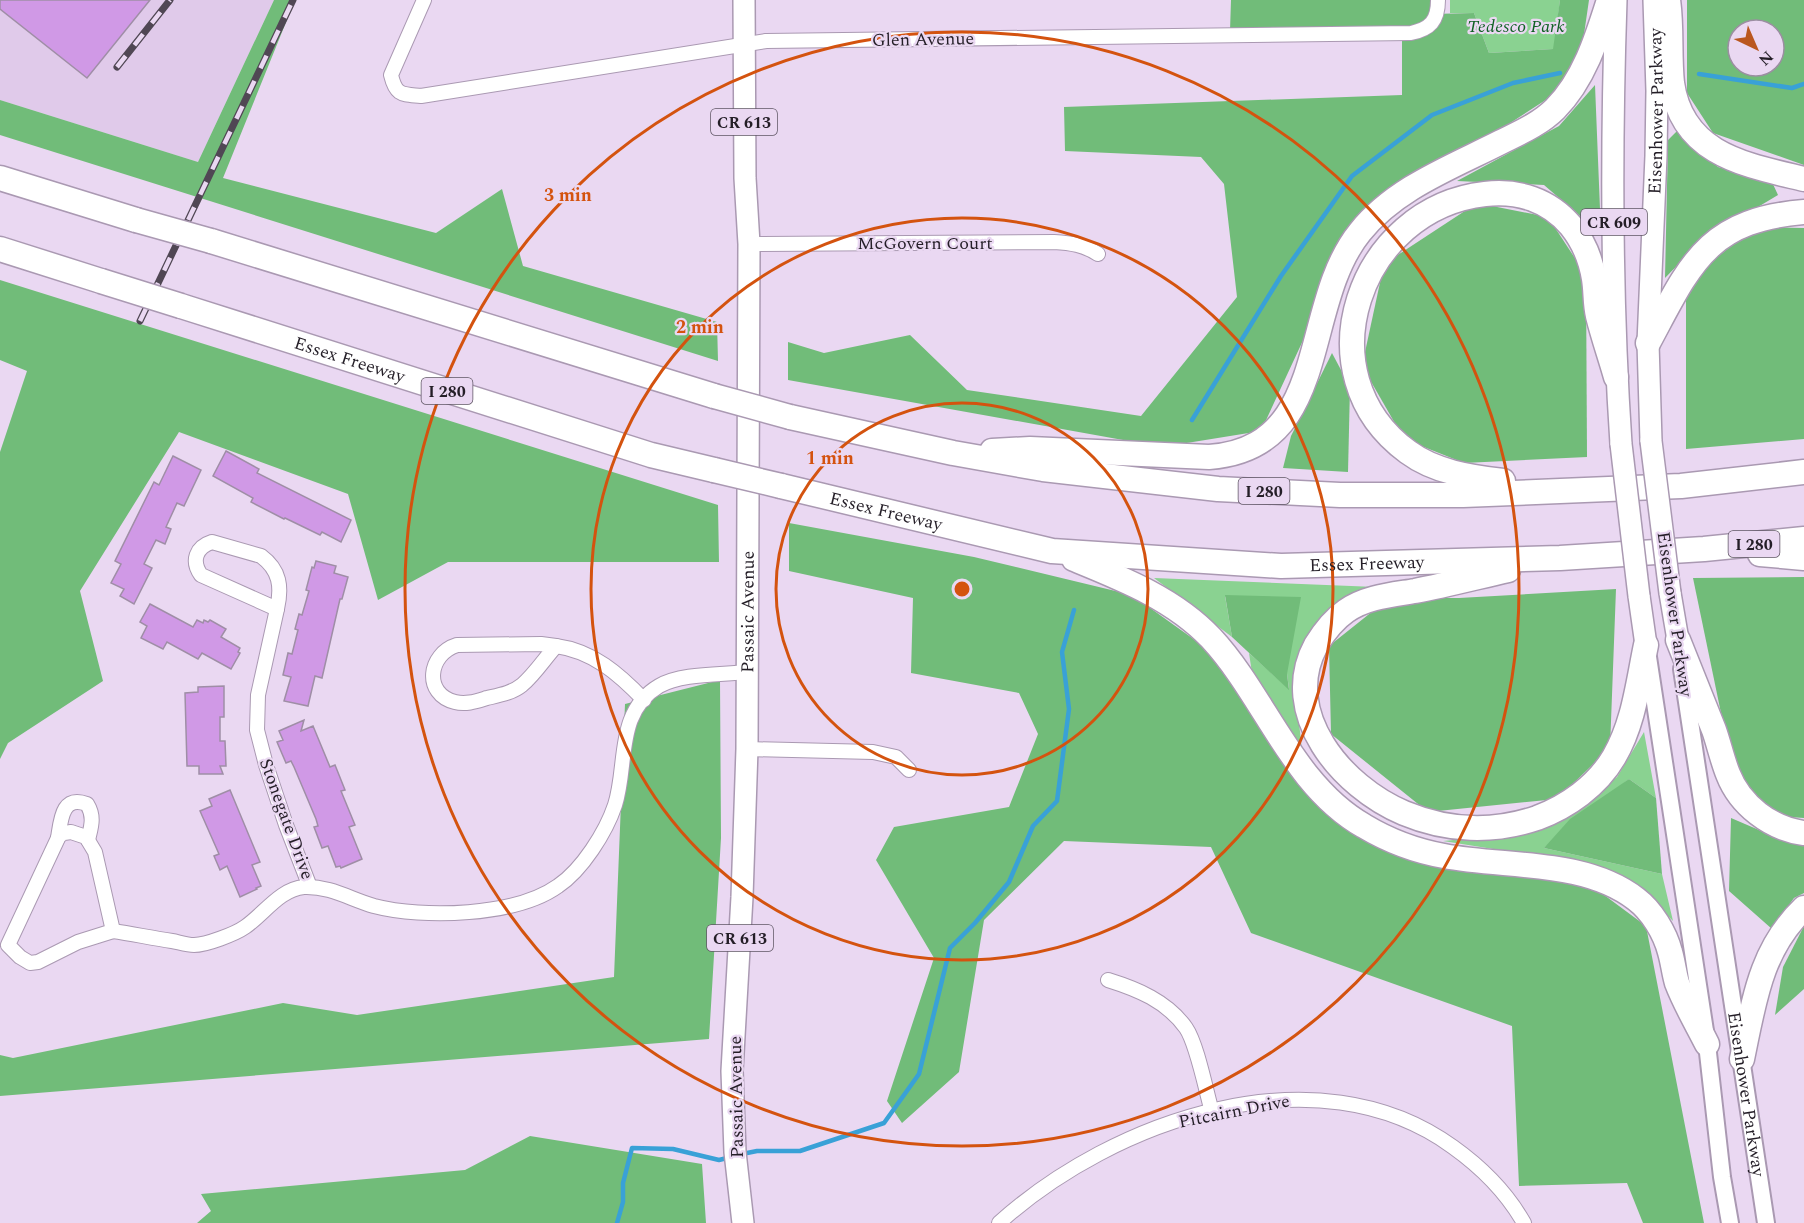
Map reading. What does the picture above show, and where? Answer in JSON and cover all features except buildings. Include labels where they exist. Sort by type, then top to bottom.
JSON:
[{"type":"highway","points":[[953,453],[1030,449],[1209,457],[1230,456],[1263,442],[1286,419],[1295,404],[1336,271],[1360,231],[1379,212],[1418,184],[1540,122],[1555,109],[1588,60],[1609,0]]},
{"type":"highway","points":[[1668,0],[1672,85],[1682,113],[1695,134],[1707,146],[1724,156],[1744,164],[1804,179]]},
{"type":"highway","name":"I 280","points":[[0,178],[714,396],[790,417],[953,453],[1043,469],[1218,489],[1340,495],[1463,495],[1681,486],[1804,472]]},
{"type":"highway","points":[[1577,489],[1472,478],[1428,464],[1410,454],[1394,441],[1370,411],[1355,375],[1352,338],[1358,301],[1374,264],[1388,245],[1402,230],[1435,208],[1465,197],[1493,193],[1526,196],[1558,213],[1580,238],[1589,258],[1594,279],[1597,314],[1616,377]]},
{"type":"highway","points":[[1648,343],[1688,270],[1714,242],[1745,224],[1766,217],[1804,212]]},
{"type":"highway","name":"Essex Freeway","points":[[0,249],[651,455],[1052,550],[1281,566],[1560,558],[1704,549],[1804,539]]},
{"type":"highway","points":[[1681,486],[1804,458]]},
{"type":"highway","points":[[1704,549],[1804,558]]},
{"type":"highway","points":[[1052,550],[1127,581],[1174,607],[1201,629],[1226,655],[1314,783],[1338,807],[1362,825],[1400,843],[1445,856],[1592,876],[1611,883],[1639,901],[1653,916],[1670,949],[1677,982],[1707,1044]]},
{"type":"highway","points":[[1560,558],[1370,600],[1348,610],[1333,621],[1311,654],[1305,672],[1304,689],[1311,721],[1320,740],[1342,769],[1357,784],[1388,805],[1404,813],[1443,825],[1464,828],[1508,826],[1545,815],[1563,807],[1587,790],[1613,758],[1631,717],[1646,645]]},
{"type":"highway","points":[[1678,640],[1734,788],[1742,799],[1763,818],[1788,830],[1804,833]]},
{"type":"highway","points":[[1742,1059],[1757,989],[1766,963],[1775,942],[1804,908]]},
{"type":"main road","name":"Passaic Avenue","points":[[743,1223],[736,1159],[732,1071],[742,897],[747,749],[749,244],[745,178],[744,0]]},
{"type":"main road","name":"Eisenhower Parkway","points":[[1616,0],[1612,148],[1616,377],[1621,444],[1646,645]]},
{"type":"main road","name":"Eisenhower Parkway","points":[[1654,0],[1656,124],[1648,343],[1651,441],[1678,640]]},
{"type":"street","name":"Glen Avenue","points":[[424,0],[391,75],[394,87],[400,93],[421,96],[766,41],[1410,33],[1425,30],[1432,23],[1438,0]]},
{"type":"street","name":"McGovern Court","points":[[749,244],[1054,242],[1088,247],[1098,254]]},
{"type":"street","name":"Stonegate Drive","points":[[277,609],[201,575],[196,569],[197,551],[204,544],[212,542],[261,556],[276,571],[280,582],[280,595],[277,609],[258,695],[257,730],[269,775],[310,887],[318,887],[372,905],[404,912],[445,913],[497,908],[533,900],[560,885],[589,853],[610,816],[619,787],[626,731],[633,714],[644,700],[657,687],[675,679],[747,672]]},
{"type":"street","name":"Eisenhower Parkway","points":[[1678,640],[1766,1223]]},
{"type":"street","points":[[556,645],[522,685],[508,693],[464,703],[455,702],[440,693],[434,682],[433,672],[436,661],[449,648],[457,645],[556,645],[590,655],[618,674],[644,700]]},
{"type":"street","name":"Eisenhower Parkway","points":[[1646,645],[1707,1044],[1722,1177],[1730,1223]]},
{"type":"street","points":[[747,749],[873,752],[896,757],[909,770]]},
{"type":"street","points":[[88,840],[92,820],[91,811],[87,804],[79,801],[72,802],[65,808],[58,838],[8,945],[30,963],[38,962],[78,942],[114,931],[194,945],[244,928],[284,896],[301,888],[310,887]]},
{"type":"street","points":[[58,838],[64,833],[71,832],[86,837],[88,840],[95,852],[114,931]]},
{"type":"street","points":[[1108,980],[1153,998],[1170,1011],[1186,1028],[1212,1112]]},
{"type":"street","name":"Pitcairn Drive","points":[[999,1223],[1019,1205],[1059,1176],[1103,1151],[1149,1131],[1212,1112],[1264,1101],[1291,1099],[1318,1099],[1354,1104],[1397,1116],[1422,1127],[1467,1157],[1505,1196],[1524,1223]]},
{"type":"shaded area","points":[[0,0],[274,0],[198,162],[0,100]]},
{"type":"green space","points":[[274,0],[295,0],[223,178],[436,233],[502,189],[523,266],[717,322],[718,361],[0,135],[0,100],[198,162]]},
{"type":"green space","points":[[1231,0],[1431,0],[1431,14],[1474,13],[1489,53],[1553,49],[1560,0],[1589,0],[1582,48],[1558,92],[1358,222],[1261,431],[1162,447],[788,380],[788,342],[824,353],[910,335],[967,390],[1141,416],[1237,297],[1224,184],[1201,157],[1065,151],[1064,107],[1402,95],[1402,32],[1230,31]]},
{"type":"green space","name":"Tedesco Park","points":[[1450,0],[1560,0],[1554,49],[1489,53],[1474,13],[1450,13]]},
{"type":"green space","points":[[1687,0],[1804,0],[1804,165],[1713,133],[1687,93]]},
{"type":"green space","points":[[1595,85],[1601,234],[1544,185],[1457,181],[1559,126]]},
{"type":"green space","points":[[1679,129],[1718,167],[1772,182],[1778,195],[1701,241],[1665,278],[1668,140]]},
{"type":"green space","points":[[1477,203],[1548,217],[1586,275],[1587,457],[1464,463],[1404,439],[1362,366],[1384,264]]},
{"type":"green space","points":[[1756,227],[1804,228],[1804,439],[1686,449],[1686,274],[1695,274]]},
{"type":"green space","points":[[0,280],[718,505],[719,562],[448,562],[378,600],[348,494],[179,432],[80,591],[103,681],[8,743],[0,759],[0,452],[27,371],[0,360]]},
{"type":"green space","points":[[1332,353],[1350,387],[1348,472],[1283,468],[1291,436]]},
{"type":"green space","points":[[789,523],[974,557],[1132,595],[1213,653],[1293,772],[1429,864],[1592,886],[1646,926],[1704,1223],[1643,1223],[1627,1183],[1519,1186],[1512,1026],[1251,933],[1211,847],[1064,841],[984,920],[959,1072],[902,1123],[887,1101],[934,958],[876,860],[894,827],[1009,807],[1038,734],[1019,693],[911,673],[913,598],[789,571]]},
{"type":"green space","points":[[1804,577],[1804,818],[1774,816],[1733,771],[1693,578]]},
{"type":"green space","points":[[1154,578],[1376,587],[1341,605],[1297,703],[1302,751],[1252,673],[1249,653],[1289,689],[1287,674],[1225,596],[1232,637]]},
{"type":"green space","points":[[1616,589],[1610,748],[1557,799],[1428,812],[1331,734],[1329,646],[1383,603],[1409,598],[1459,598]]},
{"type":"green space","points":[[1225,595],[1301,597],[1287,674],[1289,690],[1232,637]]},
{"type":"green space","points":[[720,680],[721,838],[709,1039],[0,1096],[0,1055],[13,1058],[283,1003],[357,1015],[614,977],[625,704]]},
{"type":"green space","points":[[1644,732],[1656,798],[1629,779],[1544,848],[1662,874],[1673,921],[1635,883],[1537,856],[1443,841],[1520,834],[1563,817],[1617,777]]},
{"type":"green space","points":[[1629,779],[1656,798],[1662,874],[1544,848],[1570,819]]},
{"type":"green space","points":[[1731,818],[1773,836],[1804,842],[1804,893],[1794,898],[1772,929],[1729,891]]},
{"type":"green space","points":[[1804,926],[1804,989],[1775,1015],[1783,967]]},
{"type":"green space","points":[[530,1136],[702,1164],[706,1223],[197,1223],[211,1211],[201,1194],[465,1170]]},
{"type":"waterway","points":[[1192,420],[1281,276],[1352,176],[1432,115],[1513,83],[1560,73]]},
{"type":"waterway","points":[[1699,74],[1792,88],[1804,84]]},
{"type":"waterway","points":[[742,1154],[757,1151],[800,1151],[884,1123],[919,1074],[950,948],[975,923],[1009,882],[1033,826],[1057,801],[1069,709],[1062,652],[1074,610]]},
{"type":"waterway","points":[[617,1223],[623,1202],[623,1183],[632,1148],[673,1149],[719,1160],[731,1157]]},
{"type":"railway","points":[[117,67],[170,0]]},
{"type":"railway","points":[[140,321],[293,0]]}]
